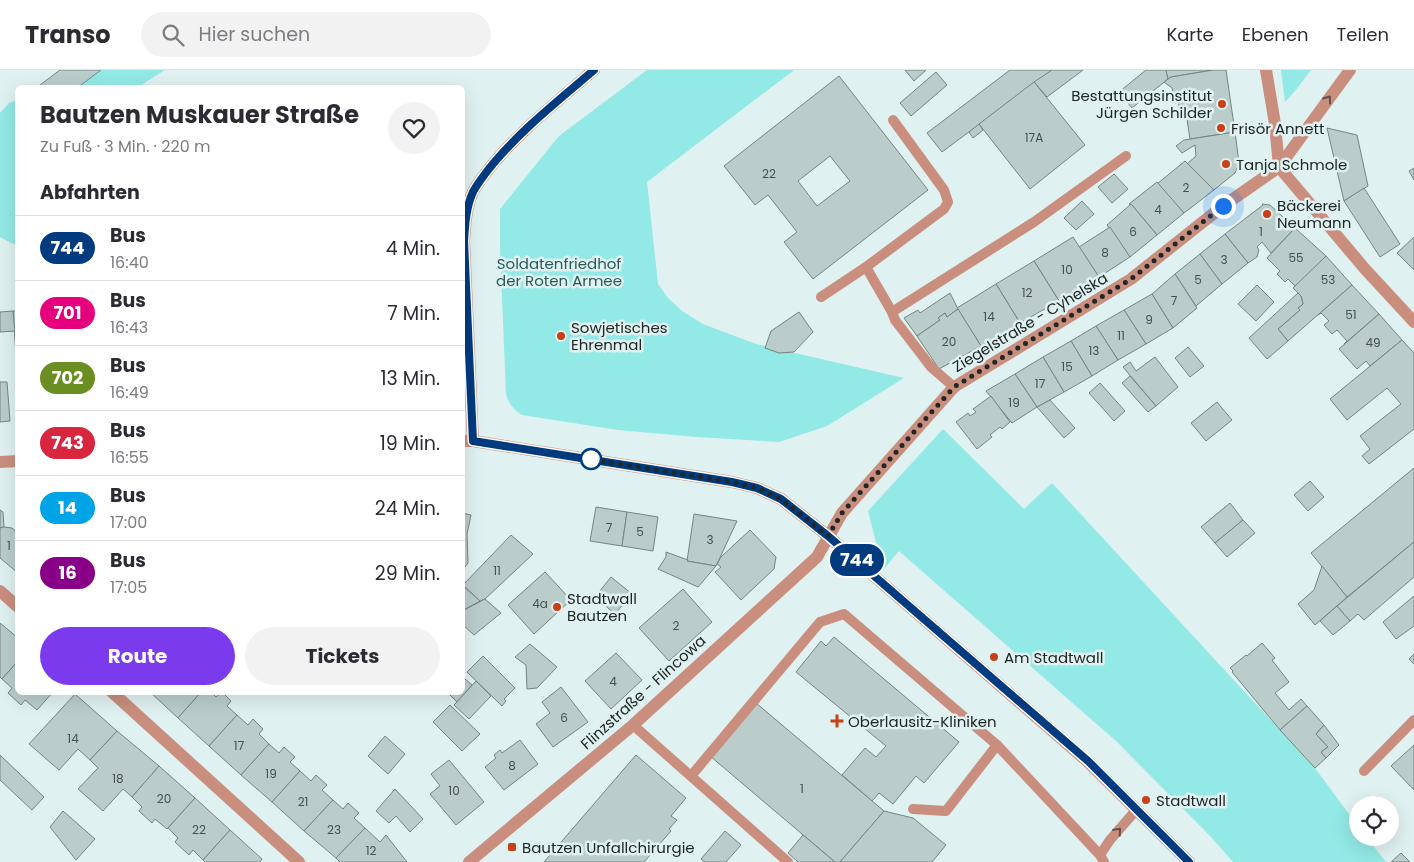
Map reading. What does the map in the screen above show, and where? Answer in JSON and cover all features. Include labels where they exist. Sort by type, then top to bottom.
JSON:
[{"type":"street","points":[[465,232],[469,203],[473,192],[499,156],[523,132],[594,70]]},
{"type":"street","points":[[1266,70],[1275,124],[1279,166],[1365,269],[1414,322]]},
{"type":"street","name":"Ziegelstraße - Cyhelska","points":[[828,536],[842,513],[954,387],[1131,279],[1223,206],[1279,166],[1350,70]]},
{"type":"street","points":[[465,291],[468,441],[732,482],[757,488],[781,499],[828,536],[1088,761],[1190,862]]},
{"type":"street","points":[[0,462],[15,461]]},
{"type":"street","name":"Flinzstraße - Flincowa","points":[[469,862],[633,725],[817,557],[828,536]]},
{"type":"street","points":[[0,591],[15,604]]},
{"type":"street","points":[[115,695],[299,862]]},
{"type":"lane","points":[[821,297],[866,267],[944,209],[948,202],[944,190],[893,120]]},
{"type":"lane","points":[[892,312],[1034,222],[1126,156]]},
{"type":"lane","points":[[866,267],[895,320],[931,368],[954,387]]},
{"type":"lane","points":[[691,776],[820,622],[844,614],[997,745],[1102,858],[1110,840],[1137,809]]},
{"type":"lane","points":[[1364,771],[1414,720]]},
{"type":"lane","points":[[633,725],[788,862]]},
{"type":"lane","points":[[913,809],[946,811],[997,745]]},
{"type":"green space","points":[[101,70],[165,70],[141,85],[81,85]]},
{"type":"green space","name":"Soldatenfriedhof der Roten Armee","points":[[647,70],[794,70],[647,182],[658,284],[668,298],[682,311],[703,324],[756,344],[904,378],[827,426],[779,442],[618,430],[522,415],[516,411],[508,401],[506,394],[500,209],[559,136]]},
{"type":"green space","points":[[1281,70],[1311,70],[1285,102]]},
{"type":"green space","points":[[15,101],[15,245],[0,237],[0,113],[9,103]]},
{"type":"green space","points":[[943,429],[1024,509],[1052,483],[1315,768],[1349,814],[1349,846],[1373,846],[1386,862],[1233,862],[1211,837],[1116,741],[899,551],[883,570],[868,511]]},
{"type":"building","points":[[60,70],[101,70],[81,85],[40,85]]},
{"type":"building","points":[[905,70],[926,70],[914,81]]},
{"type":"building","points":[[1010,70],[1052,70],[942,152],[927,133]]},
{"type":"building","points":[[1052,70],[1083,70],[1047,97],[1034,82]]},
{"type":"building","points":[[1146,70],[1166,70],[1168,79],[1132,108],[1119,92]]},
{"type":"building","points":[[1166,70],[1213,70],[1168,79]]},
{"type":"building","points":[[1213,70],[1226,70],[1235,132],[1190,139],[1186,113],[1181,114],[1178,102],[1175,103],[1172,88],[1164,82],[1171,77]]},
{"type":"building","points":[[936,72],[947,85],[911,116],[900,103]]},
{"type":"building","points":[[839,76],[928,190],[813,279],[784,242],[797,232],[768,195],[755,205],[724,166]],"holes":[[[830,156],[850,181],[817,206],[798,181]]]},
{"type":"building","points":[[1034,82],[1085,145],[1030,189],[979,124]]},
{"type":"building","points":[[979,124],[983,130],[973,138],[969,132]]},
{"type":"building","points":[[1327,128],[1357,135],[1368,186],[1344,201]]},
{"type":"building","points":[[1235,132],[1239,163],[1235,173],[1214,190],[1187,164],[1196,156],[1195,145],[1182,153],[1176,146],[1184,140]]},
{"type":"building","points":[[1185,161],[1214,190],[1184,213],[1157,184]]},
{"type":"building","points":[[1414,168],[1414,180],[1409,171]]},
{"type":"building","points":[[1114,174],[1128,189],[1112,203],[1098,187]]},
{"type":"building","points":[[1157,182],[1184,213],[1157,235],[1129,204]]},
{"type":"building","points":[[1364,188],[1400,244],[1380,257],[1344,201]]},
{"type":"building","points":[[1082,201],[1094,214],[1076,230],[1064,218]]},
{"type":"building","points":[[1131,204],[1157,235],[1130,257],[1107,225]]},
{"type":"building","points":[[1262,204],[1270,205],[1295,228],[1271,253],[1262,242],[1257,247],[1259,250],[1257,257],[1248,263],[1225,234]]},
{"type":"building","points":[[1110,227],[1130,257],[1099,277],[1079,247]]},
{"type":"building","points":[[1295,228],[1326,256],[1296,287],[1288,279],[1285,282],[1277,274],[1280,271],[1267,258]]},
{"type":"building","points":[[1225,234],[1248,263],[1222,284],[1200,254]]},
{"type":"building","points":[[1073,237],[1099,277],[1059,301],[1034,261]]},
{"type":"building","points":[[1414,237],[1414,270],[1397,253]]},
{"type":"building","points":[[1200,254],[1222,284],[1196,306],[1175,274]]},
{"type":"building","points":[[1326,256],[1352,285],[1288,341],[1278,329],[1300,310],[1298,308],[1303,304],[1301,296],[1293,288]]},
{"type":"building","points":[[1034,261],[1059,301],[1020,323],[996,284]]},
{"type":"building","points":[[1175,274],[1197,308],[1173,328],[1152,294]]},
{"type":"building","points":[[996,284],[1020,323],[981,346],[957,308]]},
{"type":"building","points":[[1257,285],[1274,302],[1256,321],[1238,304]]},
{"type":"building","points":[[1352,285],[1379,314],[1344,344],[1347,341],[1337,330],[1332,334],[1324,325],[1329,321],[1321,313],[1318,315]]},
{"type":"building","points":[[950,293],[958,309],[947,317],[945,313],[938,318],[940,320],[917,336],[904,318],[918,310],[920,313]]},
{"type":"building","points":[[1298,293],[1303,304],[1298,308],[1300,310],[1278,329],[1288,341],[1267,359],[1249,338]]},
{"type":"building","points":[[1152,294],[1173,328],[1146,344],[1124,310]]},
{"type":"building","points":[[958,309],[981,346],[939,369],[917,336],[940,320],[938,318],[945,313],[947,317]]},
{"type":"building","points":[[1124,310],[1146,344],[1118,360],[1096,326]]},
{"type":"building","points":[[13,311],[15,311],[15,341]]},
{"type":"building","points":[[13,311],[15,331],[0,332],[0,312]]},
{"type":"building","points":[[799,312],[813,332],[794,352],[779,353],[765,348],[771,331]]},
{"type":"building","points":[[1379,314],[1402,340],[1370,366],[1366,361],[1357,369],[1339,349]]},
{"type":"building","points":[[1096,326],[1118,360],[1092,376],[1071,341]]},
{"type":"building","points":[[1402,340],[1414,353],[1414,429],[1369,464],[1362,456],[1370,449],[1360,436],[1401,404],[1387,388],[1347,420],[1330,399]]},
{"type":"building","points":[[1071,341],[1092,376],[1064,392],[1043,357]]},
{"type":"building","points":[[1188,347],[1204,366],[1190,377],[1175,358]]},
{"type":"building","points":[[1043,357],[1064,392],[1037,407],[1015,374]]},
{"type":"building","points":[[1155,357],[1178,387],[1156,406],[1123,367],[1130,362],[1136,371]]},
{"type":"building","points":[[1015,374],[1037,407],[1012,423],[986,391]]},
{"type":"building","points":[[1130,376],[1156,406],[1148,412],[1122,383]]},
{"type":"building","points":[[0,382],[7,382],[10,421],[0,422]]},
{"type":"building","points":[[1100,383],[1125,411],[1114,421],[1089,393]]},
{"type":"building","points":[[991,396],[1010,422],[1002,429],[1000,427],[990,435],[992,437],[977,449],[956,422],[968,413],[970,416],[976,412],[973,409]]},
{"type":"building","points":[[1050,400],[1075,428],[1064,438],[1037,407]]},
{"type":"building","points":[[1217,402],[1232,420],[1206,441],[1191,423]]},
{"type":"building","points":[[1414,468],[1414,542],[1347,597],[1311,553]]},
{"type":"building","points":[[1310,481],[1324,497],[1308,511],[1294,495]]},
{"type":"building","points":[[1230,503],[1243,520],[1215,543],[1201,527]]},
{"type":"building","points":[[596,507],[627,512],[622,546],[590,541]]},
{"type":"building","points":[[0,510],[3,512],[4,527],[0,528]]},
{"type":"building","points":[[627,512],[658,517],[653,551],[622,546]]},
{"type":"building","points":[[465,514],[471,515],[467,534],[468,563],[465,567]]},
{"type":"building","points":[[694,514],[737,521],[716,566],[687,561]]},
{"type":"building","points":[[1243,520],[1255,533],[1227,557],[1215,543]]},
{"type":"building","points":[[0,528],[12,528],[15,530],[15,570],[0,558]]},
{"type":"building","points":[[750,530],[776,557],[774,569],[741,600],[715,572],[721,567],[717,564],[721,557]]},
{"type":"building","points":[[511,535],[533,554],[485,599],[480,601],[465,587],[465,583]]},
{"type":"building","points":[[1414,542],[1414,577],[1364,620],[1358,614],[1350,621],[1337,606]]},
{"type":"building","points":[[666,552],[687,561],[716,566],[698,587],[658,569],[666,557]]},
{"type":"building","points":[[1322,566],[1347,597],[1315,625],[1298,604],[1314,590]]},
{"type":"building","points":[[545,572],[571,600],[534,634],[508,605]]},
{"type":"building","points":[[611,577],[632,594],[615,614],[595,597]]},
{"type":"building","points":[[465,588],[480,601],[465,609]]},
{"type":"building","points":[[683,589],[712,622],[669,661],[639,628]]},
{"type":"building","points":[[1414,596],[1414,626],[1396,639],[1383,622]]},
{"type":"building","points":[[485,599],[501,613],[474,635],[465,627],[465,609]]},
{"type":"building","points":[[1337,606],[1350,621],[1333,635],[1320,621]]},
{"type":"building","points":[[0,623],[15,636],[15,664],[2,679],[0,677]]},
{"type":"building","points":[[834,637],[959,742],[924,783],[916,776],[893,804],[879,793],[872,801],[842,775],[865,748],[876,757],[886,746],[796,672],[821,641],[826,646]]},
{"type":"building","points":[[1262,643],[1275,658],[1272,660],[1289,682],[1275,693],[1289,710],[1301,699],[1307,706],[1280,730],[1230,668]]},
{"type":"building","points":[[530,644],[557,667],[537,688],[527,689],[526,665],[515,657]]},
{"type":"building","points":[[616,653],[642,680],[611,709],[585,681]]},
{"type":"building","points":[[1414,654],[1414,664],[1409,659]]},
{"type":"building","points":[[483,656],[515,688],[504,699],[506,701],[502,706],[467,672]]},
{"type":"building","points":[[15,664],[15,695],[50,695],[37,710],[25,700],[21,705],[8,693],[12,688],[2,679]]},
{"type":"building","points":[[465,679],[472,685],[465,693]]},
{"type":"building","points":[[476,681],[491,696],[469,719],[454,705]]},
{"type":"building","points":[[561,687],[588,722],[553,747],[536,724],[550,713],[542,702]]},
{"type":"building","points":[[74,695],[117,731],[90,760],[78,749],[59,770],[29,744]]},
{"type":"building","points":[[153,695],[198,695],[178,718]]},
{"type":"building","points":[[198,695],[214,695],[216,697],[225,695],[231,701],[227,706],[237,715],[209,746],[178,718]]},
{"type":"building","points":[[450,695],[463,695],[457,702]]},
{"type":"building","points":[[756,703],[884,811],[840,862],[835,862],[710,756]]},
{"type":"building","points":[[450,705],[480,734],[462,751],[433,722]]},
{"type":"building","points":[[1307,706],[1324,725],[1316,734],[1328,747],[1321,752],[1326,758],[1315,768],[1280,730]]},
{"type":"building","points":[[237,715],[248,725],[253,719],[263,729],[259,734],[269,744],[241,775],[209,746]]},
{"type":"building","points":[[1324,725],[1339,745],[1326,758],[1321,752],[1328,747],[1316,734]]},
{"type":"building","points":[[117,731],[159,766],[132,797],[123,789],[103,811],[78,789],[98,768],[90,760]]},
{"type":"building","points":[[385,736],[405,754],[388,774],[368,756]]},
{"type":"building","points":[[520,740],[538,764],[504,790],[485,767],[496,758],[494,755],[500,750],[502,753]]},
{"type":"building","points":[[269,744],[279,753],[284,747],[295,757],[290,762],[300,771],[272,802],[241,775]]},
{"type":"building","points":[[1414,745],[1414,790],[1391,766]]},
{"type":"building","points":[[0,755],[44,797],[32,810],[0,780]]},
{"type":"building","points":[[636,755],[686,798],[671,816],[677,820],[669,829],[671,831],[644,862],[544,862]]},
{"type":"building","points":[[449,760],[484,802],[456,825],[430,794],[440,786],[431,774]]},
{"type":"building","points":[[159,766],[195,798],[167,829],[155,819],[152,823],[139,811],[142,807],[132,797]]},
{"type":"building","points":[[300,771],[311,781],[316,775],[327,785],[322,790],[333,800],[304,831],[272,802]]},
{"type":"building","points":[[395,789],[423,819],[410,832],[396,816],[389,823],[376,811]]},
{"type":"building","points":[[195,798],[230,830],[203,860],[193,850],[189,855],[175,842],[178,838],[168,828]]},
{"type":"building","points":[[333,800],[343,809],[348,803],[359,813],[354,818],[365,828],[336,858],[304,831]]},
{"type":"building","points":[[63,811],[95,839],[76,860],[50,827]]},
{"type":"building","points":[[884,811],[913,818],[946,845],[932,862],[840,862]]},
{"type":"building","points":[[365,828],[380,842],[386,835],[407,862],[340,862],[336,858]]},
{"type":"building","points":[[230,830],[262,859],[260,862],[205,862],[203,860]]},
{"type":"building","points":[[725,831],[741,845],[726,862],[705,862],[701,859]]},
{"type":"building","points":[[803,835],[835,862],[798,862],[788,853]]},
{"type":"building","points":[[1401,853],[1410,862],[1391,862]]},
{"type":"bus line","name":"744","points":[[465,232],[469,203],[473,192],[499,156],[523,132],[594,70]]},
{"type":"bus line","name":"744","points":[[465,263],[473,441],[732,482],[757,488],[781,499],[874,575],[1088,761],[1189,862]]},
{"type":"place","name":"Bestattungsinstitut Jürgen Schilder","points":[[1222,104]]},
{"type":"place","name":"Frisör Annett","points":[[1221,128]]},
{"type":"place","name":"Tanja Schmole","points":[[1226,164]]},
{"type":"place","name":"Bäckerei Neumann","points":[[1267,214]]},
{"type":"place","name":"Sowjetisches Ehrenmal","points":[[561,336]]},
{"type":"place","name":"Stadtwall Bautzen","points":[[557,607]]},
{"type":"place","name":"Am Stadtwall","points":[[994,657]]},
{"type":"place","name":"Oberlausitz-Kliniken","points":[[837,721]]},
{"type":"place","name":"Stadtwall","points":[[1146,800]]},
{"type":"place","name":"Bautzen Unfallchirurgie","points":[[512,847]]},
{"type":"route","points":[[591,459],[588,459],[732,482],[757,488],[781,499],[828,536],[842,513],[954,387],[1131,279],[1223,206]]}]
